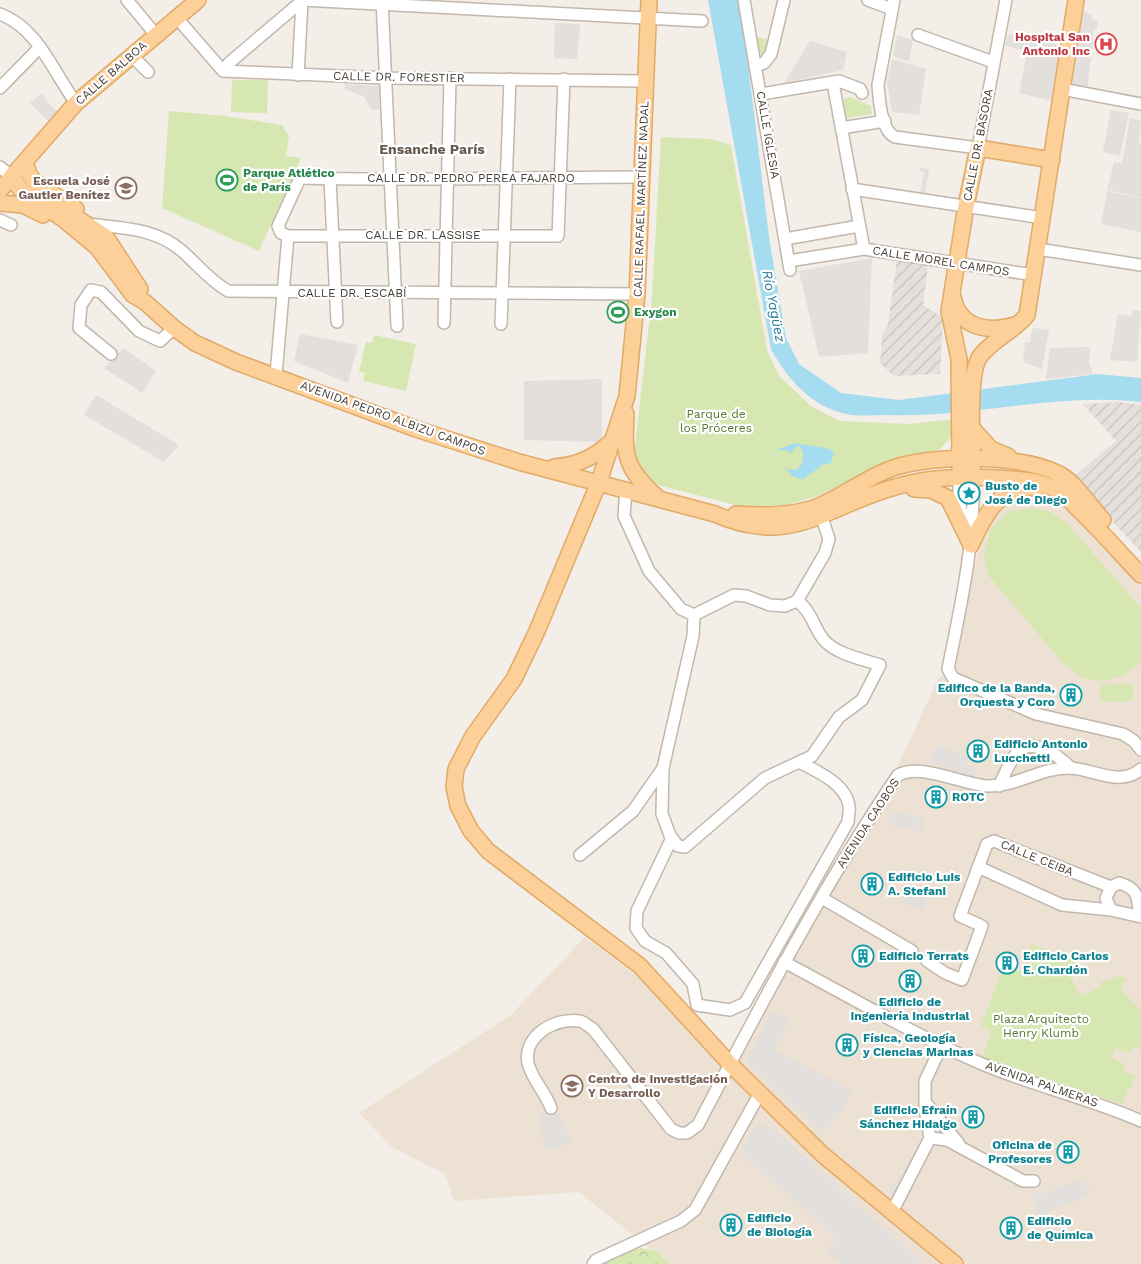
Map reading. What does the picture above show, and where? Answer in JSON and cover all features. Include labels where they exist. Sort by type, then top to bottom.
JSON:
[{"type":"main road","name":"CALLE BALBOA","points":[[0,190],[19,180],[25,163],[76,103],[198,0]]},
{"type":"main road","name":"CALLE RAFAEL MARTÍNEZ NADAL","points":[[650,0],[637,294],[627,396],[599,482],[537,631],[514,679],[473,736],[456,769],[454,787],[458,806],[471,832],[488,851],[640,966],[730,1064],[823,1154],[955,1264]]},
{"type":"main road","points":[[966,477],[967,384],[980,356],[1021,323],[1027,315],[1076,0]]},
{"type":"main road","points":[[978,148],[1052,160]]},
{"type":"main road","name":"CALLE DR. BASORA","points":[[967,384],[959,359],[949,311],[966,206],[978,148]]},
{"type":"main road","points":[[25,163],[30,176],[84,215],[88,224]]},
{"type":"main road","name":"AVENIDA PEDRO ALBIZU CAMPOS","points":[[19,180],[106,237],[142,292],[145,302]]},
{"type":"main road","name":"AVENIDA PEDRO ALBIZU CAMPOS","points":[[19,180],[20,189],[72,226],[97,247],[134,295],[195,343],[236,362],[276,375],[416,429],[540,468],[658,498],[715,514],[737,523],[770,527],[803,523],[886,471],[921,463],[967,459],[1019,460]]},
{"type":"main road","points":[[0,203],[23,205],[52,220],[72,226]]},
{"type":"main road","points":[[952,290],[956,309],[972,324],[994,329],[1021,323]]},
{"type":"main road","points":[[627,396],[625,442],[628,461],[637,479],[658,498]]},
{"type":"main road","points":[[967,428],[991,449],[1063,476],[1141,561]]},
{"type":"main road","points":[[921,463],[947,450],[967,428]]},
{"type":"main road","points":[[540,468],[569,466],[583,462],[596,455],[612,441]]},
{"type":"main road","name":"AVENIDA PEDRO ALBIZU CAMPOS","points":[[820,512],[894,487],[966,477],[1038,482],[1060,492]]},
{"type":"main road","points":[[894,487],[931,490],[944,494],[971,545]]},
{"type":"main road","points":[[971,545],[985,514],[996,501],[1015,491],[1035,487],[1060,492],[1141,575]]},
{"type":"street","points":[[127,0],[156,35]]},
{"type":"street","points":[[541,13],[543,0]]},
{"type":"street","name":"CALLE IGLESIA","points":[[744,0],[789,266]]},
{"type":"street","points":[[755,66],[767,60],[771,54],[784,0]]},
{"type":"street","points":[[868,0],[893,5],[878,85],[879,99],[888,132],[895,137],[978,148]]},
{"type":"street","name":"CALLE DR. BASORA","points":[[978,148],[1006,0]]},
{"type":"street","points":[[177,18],[224,71],[229,63],[301,1],[513,6],[541,13],[702,21]]},
{"type":"street","points":[[298,75],[301,1]]},
{"type":"street","points":[[382,2],[394,235],[394,294],[397,326]]},
{"type":"street","points":[[0,14],[25,28],[40,47],[76,103]]},
{"type":"street","points":[[918,35],[994,62]]},
{"type":"street","points":[[0,88],[40,47]]},
{"type":"street","points":[[132,56],[148,72]]},
{"type":"street","name":"CALLE DR. FORESTIER","points":[[224,71],[386,78],[645,81]]},
{"type":"street","points":[[444,323],[450,78]]},
{"type":"street","points":[[501,324],[510,79]]},
{"type":"street","points":[[561,177],[564,79]]},
{"type":"street","points":[[761,94],[834,84],[858,95],[862,93],[879,99]]},
{"type":"street","points":[[834,84],[864,249]]},
{"type":"street","points":[[1062,89],[1141,104]]},
{"type":"street","points":[[842,128],[885,122]]},
{"type":"street","points":[[0,167],[19,180]]},
{"type":"street","name":"CALLE DR. LASSISE","points":[[288,236],[558,236],[561,177]]},
{"type":"street","name":"CALLE DR. PEDRO PEREA FAJARDO","points":[[288,236],[280,233],[278,226],[300,178],[643,177]]},
{"type":"street","points":[[330,179],[334,235],[334,293],[337,322]]},
{"type":"street","points":[[852,189],[1043,218]]},
{"type":"street","points":[[0,220],[11,225]]},
{"type":"street","name":"CALLE DR. ESCABÍ","points":[[88,224],[147,232],[166,240],[181,250],[213,282],[228,291],[394,294],[637,294]]},
{"type":"street","points":[[785,239],[859,226]]},
{"type":"street","points":[[276,375],[288,236]]},
{"type":"street","name":"CALLE MOREL CAMPOS","points":[[789,266],[864,249],[1034,275]]},
{"type":"street","points":[[1038,249],[1141,265]]},
{"type":"street","points":[[111,354],[79,328],[81,305],[91,290],[102,292],[139,331],[160,341],[174,328]]},
{"type":"street","points":[[966,477],[974,513],[971,545],[948,670],[953,678],[1036,714],[1123,734],[1134,741],[1141,750]]},
{"type":"street","points":[[626,490],[624,516],[649,571],[680,609],[694,615],[734,595],[746,596],[770,605],[785,606],[796,601],[825,553],[829,539],[820,512]]},
{"type":"street","points":[[694,615],[693,636],[663,768],[662,814],[672,838],[678,846],[684,847],[765,778],[812,756],[839,717],[862,700],[880,665],[837,650],[824,640],[805,606],[796,601]]},
{"type":"street","points":[[999,786],[1016,753],[1025,748],[1048,750],[1061,758],[1071,768]]},
{"type":"street","points":[[672,838],[638,911],[636,928],[645,940],[666,953],[694,984],[698,1004],[730,1010],[745,1003],[848,822],[849,806],[843,791],[821,773],[799,762]]},
{"type":"street","points":[[580,855],[633,811],[663,768]]},
{"type":"street","name":"AVENIDA CAOBOS","points":[[551,1108],[528,1063],[530,1042],[538,1033],[559,1021],[582,1021],[593,1029],[664,1121],[679,1133],[687,1133],[698,1125],[784,962],[868,819],[898,775],[914,770],[984,786],[999,786],[1060,768],[1071,768],[1116,778],[1133,776],[1141,768]]},
{"type":"street","name":"CALLE CEIBA","points":[[927,961],[945,973],[962,980],[982,926],[960,916],[987,844],[994,841],[1111,887],[1119,883],[1131,886],[1136,895],[1140,917]]},
{"type":"street","points":[[978,867],[1062,905],[1111,910],[1140,917]]},
{"type":"street","points":[[1111,887],[1106,898],[1111,910]]},
{"type":"street","points":[[822,898],[912,951]]},
{"type":"street","name":"AVENIDA PALMERAS","points":[[784,962],[942,1045],[1019,1078],[1109,1107],[1141,1121]]},
{"type":"street","points":[[892,1212],[930,1138],[925,1108],[926,1081],[942,1045]]},
{"type":"street","points":[[593,1264],[596,1260],[681,1221],[695,1210],[760,1093]]},
{"type":"street","points":[[926,1103],[964,1149]]},
{"type":"street","points":[[930,1138],[947,1140],[1023,1182],[1034,1181]]},
{"type":"shaded area","points":[[1083,12],[1092,14],[1092,20],[1098,21],[1097,30],[1094,30],[1087,90],[1072,86]]},
{"type":"shaded area","points":[[555,23],[580,24],[577,59],[554,58]]},
{"type":"shaded area","points":[[1009,34],[1064,46],[1056,102],[1019,93],[1027,52],[1005,45]]},
{"type":"shaded area","points":[[897,35],[913,40],[909,62],[893,56]]},
{"type":"shaded area","points":[[810,41],[847,52],[843,70],[784,83]]},
{"type":"shaded area","points":[[892,59],[926,69],[919,115],[892,112],[887,82]]},
{"type":"shaded area","points":[[344,84],[379,86],[379,110],[372,110],[363,96],[346,90]]},
{"type":"shaded area","points":[[42,93],[49,104],[59,113],[50,123],[30,103]]},
{"type":"shaded area","points":[[1111,110],[1129,113],[1120,156],[1103,152]]},
{"type":"shaded area","points":[[1130,118],[1141,121],[1139,143],[1141,144],[1141,197],[1107,190],[1114,162],[1122,163]]},
{"type":"shaded area","points":[[920,168],[929,169],[925,196],[920,195],[924,172],[919,171]]},
{"type":"shaded area","points":[[1107,191],[1141,198],[1141,232],[1101,224]]},
{"type":"shaded area","points":[[872,258],[868,353],[819,357],[799,271]]},
{"type":"shaded area","points":[[897,259],[928,265],[923,305],[943,318],[940,374],[894,376],[880,363],[882,335],[888,324]]},
{"type":"shaded area","points":[[1132,310],[1141,311],[1137,362],[1110,360],[1118,314],[1131,316]]},
{"type":"shaded area","points":[[1032,328],[1049,330],[1042,369],[1023,362],[1025,342],[1030,343]]},
{"type":"shaded area","points":[[300,334],[358,345],[348,383],[294,361]]},
{"type":"shaded area","points":[[1090,347],[1089,363],[1093,374],[1046,379],[1050,348]]},
{"type":"shaded area","points":[[123,348],[156,371],[142,393],[104,368]]},
{"type":"shaded area","points":[[602,379],[602,442],[524,440],[524,381]]},
{"type":"shaded area","points":[[96,395],[179,445],[164,462],[84,415]]},
{"type":"shaded area","points":[[1117,402],[1141,405],[1141,552],[1072,478],[1116,441],[1083,404]]},
{"type":"shaded area","points":[[1033,493],[1057,496],[1141,586],[1141,1264],[669,1264],[579,1192],[454,1201],[445,1174],[392,1147],[359,1113],[511,1015],[585,937],[635,975],[731,1054],[896,770],[938,679],[953,667],[976,561],[989,519],[1012,499]]},
{"type":"shaded area","points":[[937,745],[968,757],[966,764],[975,767],[972,777],[930,761]]},
{"type":"shaded area","points":[[892,811],[925,819],[922,832],[889,824]]},
{"type":"shaded area","points":[[907,886],[927,892],[924,911],[901,902]]},
{"type":"shaded area","points":[[771,1011],[790,1020],[775,1050],[851,1090],[846,1106],[822,1132],[746,1062]]},
{"type":"shaded area","points":[[554,1106],[573,1140],[551,1152],[550,1147],[544,1150],[540,1114]]},
{"type":"shaded area","points":[[766,1123],[925,1264],[842,1264],[826,1251],[837,1238],[740,1153],[753,1128],[762,1127]]},
{"type":"shaded area","points":[[906,1165],[912,1168],[897,1197],[890,1193]]},
{"type":"shaded area","points":[[1079,1179],[1091,1191],[1083,1198],[1047,1212],[1038,1219],[1033,1191],[1045,1193]]},
{"type":"green space","points":[[756,37],[770,40],[767,53],[763,55],[759,53]]},
{"type":"green space","points":[[232,80],[268,80],[267,113],[231,112]]},
{"type":"green space","points":[[850,97],[871,106],[872,114],[847,118],[842,102],[845,98]]},
{"type":"green space","name":"Parque Atlético de París","points":[[169,111],[225,116],[282,125],[289,136],[286,156],[301,158],[259,251],[162,208]]},
{"type":"green space","name":"Parque de los Próceres","points":[[661,137],[710,139],[731,145],[767,350],[779,376],[811,406],[839,421],[909,424],[953,419],[951,437],[939,450],[878,467],[818,496],[785,505],[743,507],[662,486],[648,480],[640,469],[634,454],[652,298]]},
{"type":"green space","points":[[374,335],[416,344],[406,391],[363,381],[365,373],[359,372],[366,342],[372,343]]},
{"type":"green space","points":[[1030,508],[1049,511],[1067,523],[1141,608],[1141,661],[1125,675],[1104,681],[1083,678],[1064,664],[988,575],[984,555],[990,530],[1010,511]]},
{"type":"green space","points":[[1133,684],[1133,701],[1100,702],[1100,685]]},
{"type":"green space","name":"Plaza Arquitecto Henry Klumb","points":[[1032,944],[1079,962],[1069,966],[1070,969],[1068,971],[1080,996],[1101,987],[1100,983],[1118,976],[1126,979],[1121,990],[1141,1011],[1141,1049],[1133,1046],[1130,1053],[1115,1048],[1111,1058],[1125,1064],[1123,1071],[1135,1076],[1122,1104],[982,1057],[992,1031],[981,1026],[1004,966],[1021,972]]},
{"type":"green space","points":[[641,1248],[657,1251],[669,1264],[605,1264],[620,1253]]},
{"type":"water","name":"Río Yagüez","points":[[708,0],[738,0],[741,6],[769,237],[786,338],[799,364],[841,393],[899,400],[1098,374],[1141,378],[1141,402],[1077,400],[951,413],[858,415],[830,409],[800,388],[784,370],[771,349]]},
{"type":"water","points":[[795,443],[830,449],[834,452],[831,463],[822,465],[804,479],[791,475],[782,464],[787,469],[796,470],[799,468],[803,452],[799,446],[795,447],[791,453],[785,450],[776,450]]},
{"type":"place","name":"Hospital San Antonio Inc","points":[[1106,44]]},
{"type":"place","name":"Parque Atlético de París","points":[[227,180]]},
{"type":"place","name":"Escuela José Gautier Benítez","points":[[126,188]]},
{"type":"place","name":"Exygon","points":[[618,312]]},
{"type":"place","name":"Busto de José de Diego","points":[[969,493]]},
{"type":"place","name":"Edifico de la Banda, Orquesta y Coro","points":[[1071,695]]},
{"type":"place","name":"Edificio Antonio Lucchetti","points":[[978,751]]},
{"type":"place","name":"ROTC","points":[[936,797]]},
{"type":"place","name":"Edificio Luis A. Stefani","points":[[872,884]]},
{"type":"place","name":"Edificio Terrats","points":[[863,956]]},
{"type":"place","name":"Edificio Carlos E. Chardón","points":[[1007,963]]},
{"type":"place","name":"Edificio de Ingeniería Industrial","points":[[910,981]]},
{"type":"place","name":"Física, Geología y Ciencias Marinas","points":[[847,1045]]},
{"type":"place","name":"Centro de Investigación Y Desarrollo","points":[[572,1086]]},
{"type":"place","name":"Edificio Efraín Sánchez Hidalgo","points":[[973,1117]]},
{"type":"place","name":"Oficina de Profesores","points":[[1068,1152]]},
{"type":"place","name":"Edificio de Biología","points":[[731,1225]]},
{"type":"place","name":"Edificio de Química","points":[[1011,1228]]},
{"type":"district","name":"Ensanche París","points":[[432,149]]}]
